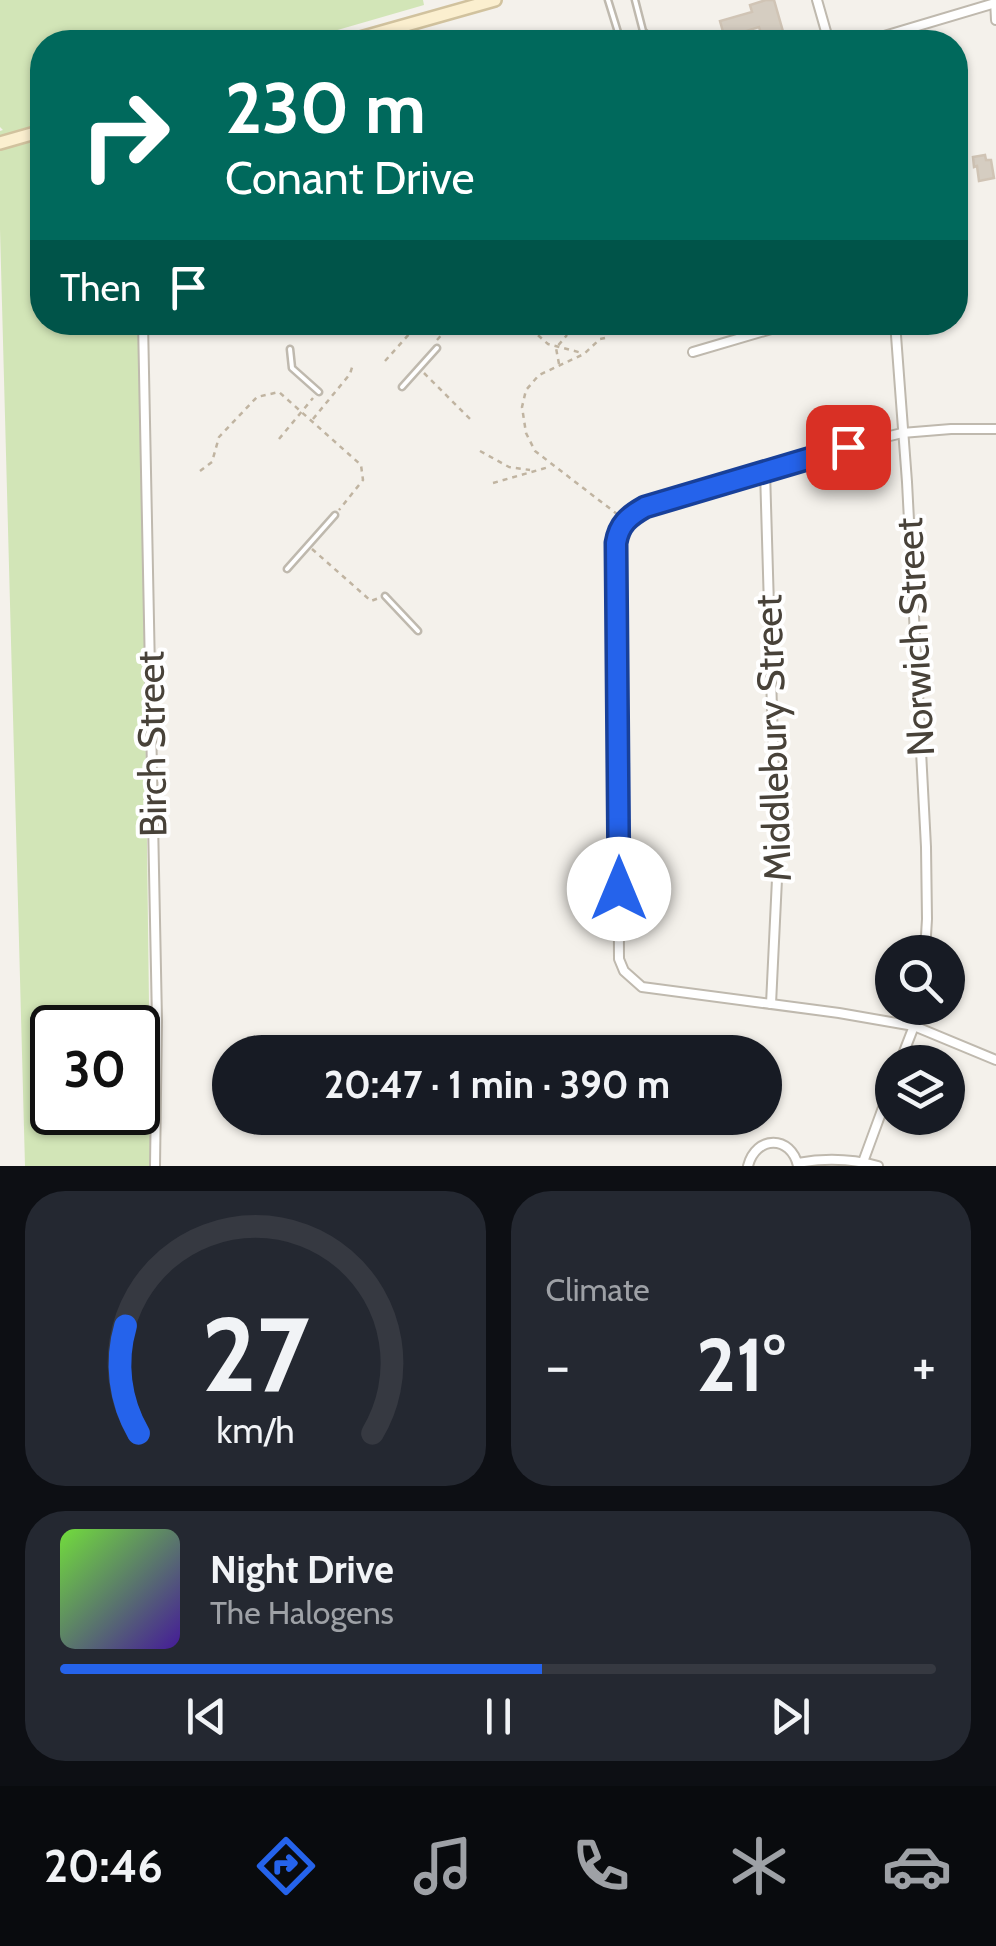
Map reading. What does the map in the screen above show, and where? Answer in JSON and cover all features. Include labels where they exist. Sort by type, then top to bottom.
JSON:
[{"type":"main road","points":[[384,30],[466,4],[495,0]]},
{"type":"main road","points":[[0,143],[30,134]]},
{"type":"street","points":[[816,0],[826,30]]},
{"type":"street","points":[[903,30],[995,2],[996,20]]},
{"type":"street","name":"Birch Street","points":[[143,335],[157,1020],[156,1166]]},
{"type":"street","points":[[694,352],[751,335]]},
{"type":"street","name":"Norwich Street","points":[[896,335],[926,847],[927,935]]},
{"type":"street","points":[[996,429],[902,434],[821,453],[645,507],[625,521],[616,543],[619,959],[624,970],[642,987],[839,1012],[914,1026],[996,1060]]},
{"type":"street","name":"Middlebury Street","points":[[765,471],[777,879],[771,1004]]},
{"type":"street","points":[[907,1045],[914,1026]]},
{"type":"street","points":[[863,1162],[875,1129]]},
{"type":"street","points":[[748,1166],[760,1146],[776,1143],[790,1149],[798,1165],[822,1160],[878,1166]]},
{"type":"lane","points":[[608,0],[617,30]]},
{"type":"lane","points":[[635,0],[643,30]]},
{"type":"lane","points":[[402,387],[437,348]]},
{"type":"lane","points":[[290,349],[292,368],[319,392]]},
{"type":"lane","points":[[287,569],[335,515]]},
{"type":"lane","points":[[385,596],[418,631]]},
{"type":"path","points":[[384,361],[408,335]]},
{"type":"path","points":[[437,348],[441,335]]},
{"type":"path","points":[[537,335],[556,348],[584,354]]},
{"type":"path","points":[[556,348],[566,335]]},
{"type":"path","points":[[605,338],[584,354],[546,370],[532,382],[522,408],[536,451],[625,521]]},
{"type":"path","points":[[556,348],[560,365]]},
{"type":"path","points":[[312,420],[350,374],[353,364]]},
{"type":"path","points":[[419,368],[472,421]]},
{"type":"path","points":[[200,472],[212,462],[219,436],[257,397],[279,392],[356,459],[363,472],[359,487],[335,515]]},
{"type":"path","points":[[280,439],[310,402]]},
{"type":"path","points":[[480,451],[510,467],[533,470]]},
{"type":"path","points":[[493,484],[552,466]]},
{"type":"path","points":[[308,545],[371,601],[385,596]]},
{"type":"green space","points":[[0,0],[423,0],[424,5],[338,30],[30,30],[30,335],[140,335],[149,1005],[30,1005],[30,1135],[151,1135],[151,1166],[25,1166]]},
{"type":"building","points":[[774,0],[783,30],[723,30],[720,21],[752,12],[750,5]]},
{"type":"building","points":[[985,155],[986,160],[991,160],[994,178],[979,181],[973,157]]},
{"type":"route","points":[[619,889],[618,531],[645,507],[848,447]]}]
